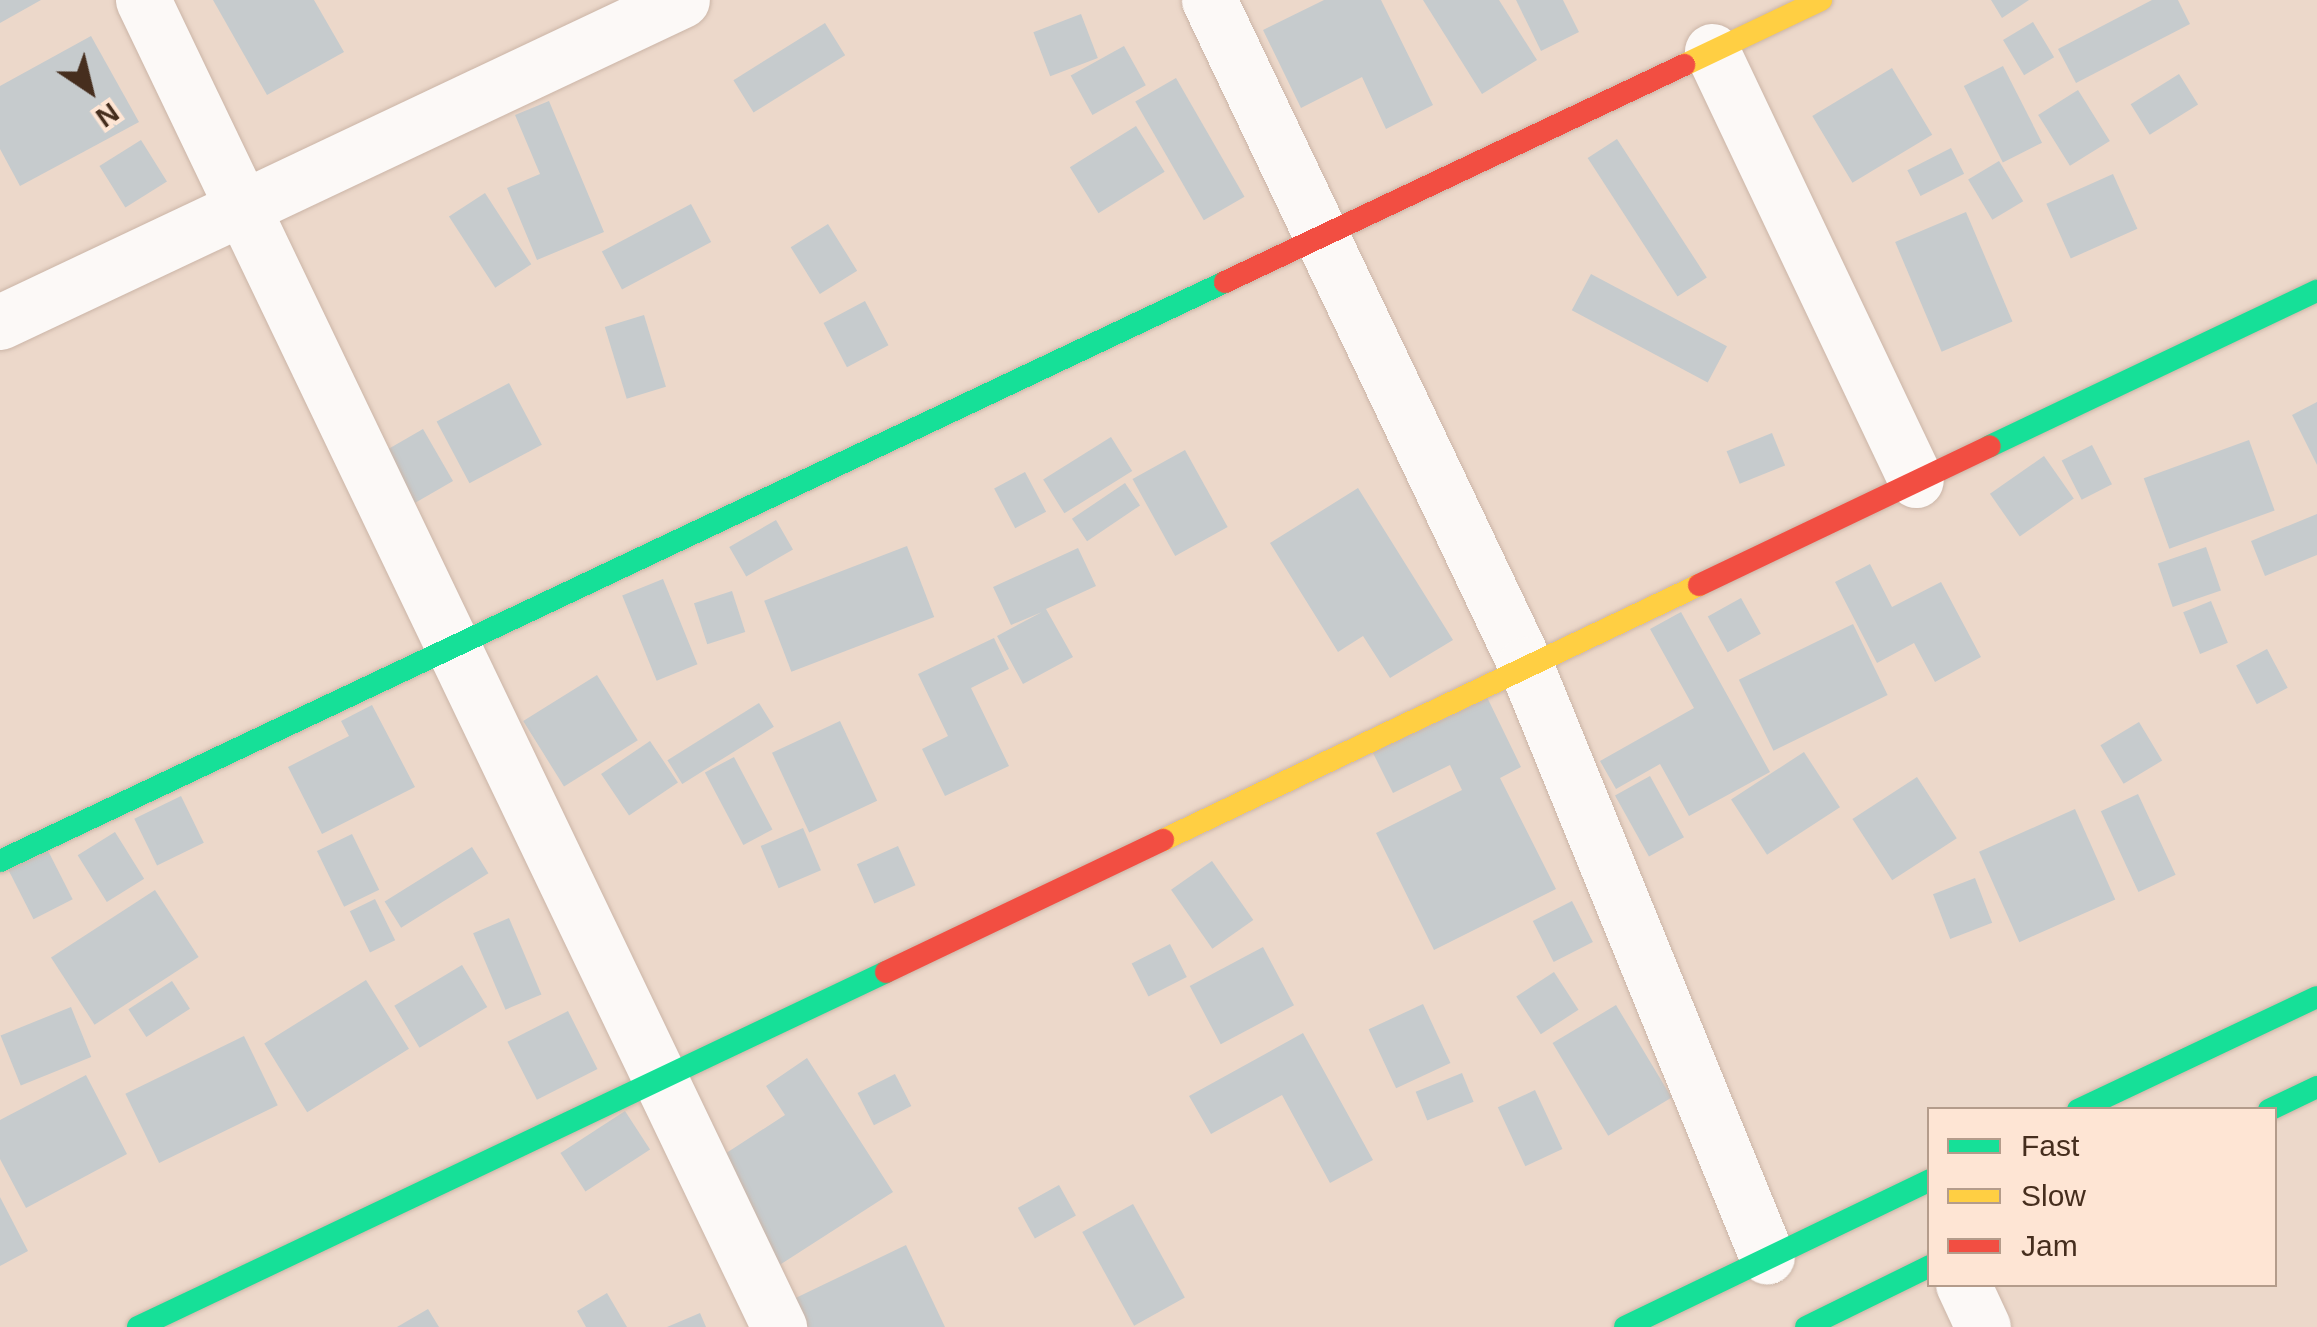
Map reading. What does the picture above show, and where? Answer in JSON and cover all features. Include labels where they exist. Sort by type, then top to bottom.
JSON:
[{"type":"street","points":[[143,0],[658,1082],[779,1327]]},
{"type":"street","points":[[0,322],[239,202],[682,0]]},
{"type":"street","points":[[1209,0],[1525,664],[1767,1257]]},
{"type":"street","points":[[0,861],[450,642],[1822,0]]},
{"type":"street","points":[[1712,51],[1916,480]]},
{"type":"street","points":[[138,1327],[658,1082],[1525,664],[2317,291]]},
{"type":"street","points":[[2084,1107],[2317,997]]},
{"type":"street","points":[[2276,1107],[2317,1086]]},
{"type":"street","points":[[1626,1327],[1927,1181]]},
{"type":"street","points":[[1806,1327],[1927,1267]]},
{"type":"street","points":[[1964,1287],[1983,1327]]},
{"type":"building","points":[[0,0],[41,0],[0,23]]},
{"type":"building","points":[[213,0],[314,0],[344,52],[267,95]]},
{"type":"building","points":[[1324,0],[1381,0],[1433,105],[1386,129],[1362,77],[1301,108],[1263,30]]},
{"type":"building","points":[[1423,0],[1499,0],[1537,60],[1482,94]]},
{"type":"building","points":[[1516,0],[1563,0],[1579,32],[1541,51]]},
{"type":"building","points":[[1991,0],[2029,0],[2002,18]]},
{"type":"building","points":[[2152,0],[2178,0],[2190,24],[2076,83],[2058,49]]},
{"type":"building","points":[[1081,14],[1098,58],[1050,76],[1033,32]]},
{"type":"building","points":[[2033,22],[2054,57],[2024,75],[2003,40]]},
{"type":"building","points":[[825,23],[845,55],[754,112],[733,80]]},
{"type":"building","points":[[91,36],[139,122],[20,186],[0,149],[0,86]]},
{"type":"building","points":[[1124,46],[1146,85],[1092,115],[1071,76]]},
{"type":"building","points":[[2003,66],[2042,143],[2003,163],[1964,86]]},
{"type":"building","points":[[1892,68],[1932,135],[1852,183],[1812,116]]},
{"type":"building","points":[[2179,74],[2198,105],[2150,135],[2131,104]]},
{"type":"building","points":[[1176,78],[1244,197],[1204,220],[1135,102]]},
{"type":"building","points":[[2078,90],[2110,141],[2070,166],[2038,115]]},
{"type":"building","points":[[549,101],[604,232],[537,260],[507,188],[540,174],[515,115]]},
{"type":"building","points":[[1136,126],[1165,172],[1098,213],[1070,167]]},
{"type":"building","points":[[1617,139],[1707,277],[1678,296],[1588,158]]},
{"type":"building","points":[[141,140],[167,182],[125,208],[99,166]]},
{"type":"building","points":[[1951,148],[1964,174],[1921,196],[1907,170]]},
{"type":"building","points":[[1999,161],[2023,201],[1992,220],[1968,180]]},
{"type":"building","points":[[2113,174],[2137,229],[2071,259],[2046,204]]},
{"type":"building","points":[[485,193],[531,264],[495,288],[449,216]]},
{"type":"building","points":[[691,204],[711,242],[622,289],[602,251]]},
{"type":"building","points":[[1966,212],[2012,322],[1942,352],[1895,242]]},
{"type":"building","points":[[828,224],[857,271],[820,294],[791,247]]},
{"type":"building","points":[[1591,274],[1727,346],[1708,382],[1572,310]]},
{"type":"building","points":[[865,301],[888,345],[847,367],[824,323]]},
{"type":"building","points":[[644,315],[666,387],[627,399],[605,327]]},
{"type":"building","points":[[509,383],[542,445],[469,483],[437,421]]},
{"type":"building","points":[[2317,402],[2317,465],[2292,415]]},
{"type":"building","points":[[423,429],[453,481],[393,515],[363,464]]},
{"type":"building","points":[[1772,433],[1785,465],[1740,484],[1727,451]]},
{"type":"building","points":[[1111,437],[1132,471],[1064,513],[1043,479]]},
{"type":"building","points":[[2249,440],[2275,510],[2169,549],[2144,478]]},
{"type":"building","points":[[2092,445],[2112,484],[2082,500],[2062,460]]},
{"type":"building","points":[[1185,450],[1228,527],[1175,556],[1133,479]]},
{"type":"building","points":[[2044,456],[2074,499],[2020,536],[1990,494]]},
{"type":"building","points":[[1025,472],[1046,512],[1015,528],[994,488]]},
{"type":"building","points":[[1125,483],[1140,505],[1087,541],[1072,519]]},
{"type":"building","points":[[1358,488],[1453,640],[1390,678],[1363,636],[1338,652],[1270,543]]},
{"type":"building","points":[[2317,514],[2317,555],[2265,576],[2251,541]]},
{"type":"building","points":[[776,520],[793,549],[746,576],[729,547]]},
{"type":"building","points":[[907,546],[934,617],[791,672],[764,601]]},
{"type":"building","points":[[2206,547],[2221,590],[2173,607],[2158,564]]},
{"type":"building","points":[[1078,548],[1096,586],[1046,609],[1073,657],[1023,684],[997,636],[1042,612],[1011,625],[993,587]]},
{"type":"building","points":[[1870,564],[1892,607],[1941,582],[1981,657],[1935,682],[1914,643],[1877,663],[1835,582]]},
{"type":"building","points":[[663,579],[697,664],[657,681],[622,595]]},
{"type":"building","points":[[732,591],[745,632],[707,644],[694,603]]},
{"type":"building","points":[[1741,598],[1761,634],[1728,652],[1708,616]]},
{"type":"building","points":[[2211,601],[2228,643],[2200,654],[2183,612]]},
{"type":"building","points":[[1681,612],[1770,772],[1689,816],[1660,764],[1616,789],[1600,761],[1694,708],[1650,629]]},
{"type":"building","points":[[1853,624],[1888,695],[1773,751],[1739,680]]},
{"type":"building","points":[[994,638],[1009,669],[971,688],[1009,766],[945,796],[922,749],[948,736],[918,674]]},
{"type":"building","points":[[2267,649],[2288,688],[2257,704],[2236,665]]},
{"type":"building","points":[[597,675],[638,740],[564,786],[523,721]]},
{"type":"building","points":[[1485,693],[1521,767],[1500,778],[1556,889],[1434,950],[1376,833],[1462,790],[1450,765],[1393,793],[1372,751]]},
{"type":"building","points":[[759,703],[774,727],[682,784],[667,760]]},
{"type":"building","points":[[372,705],[415,787],[322,834],[288,767],[349,736],[341,721]]},
{"type":"building","points":[[840,721],[877,801],[809,832],[772,753]]},
{"type":"building","points":[[2139,722],[2162,761],[2124,784],[2100,745]]},
{"type":"building","points":[[650,741],[678,782],[629,815],[601,774]]},
{"type":"building","points":[[1804,752],[1840,807],[1767,855],[1731,799]]},
{"type":"building","points":[[734,757],[772,829],[743,845],[705,772]]},
{"type":"building","points":[[1650,776],[1684,837],[1649,857],[1615,795]]},
{"type":"building","points":[[1917,777],[1957,838],[1892,880],[1852,819]]},
{"type":"building","points":[[2138,794],[2176,875],[2138,892],[2101,811]]},
{"type":"building","points":[[181,796],[204,843],[157,866],[134,819]]},
{"type":"building","points":[[2075,809],[2115,899],[2019,942],[1979,852]]},
{"type":"building","points":[[803,828],[821,870],[779,888],[761,846]]},
{"type":"building","points":[[115,832],[144,879],[107,902],[78,855]]},
{"type":"building","points":[[352,834],[379,890],[344,907],[317,851]]},
{"type":"building","points":[[40,835],[73,899],[33,919],[1,855]]},
{"type":"building","points":[[898,846],[915,885],[874,904],[857,864]]},
{"type":"building","points":[[472,847],[488,873],[401,928],[385,902]]},
{"type":"building","points":[[1212,861],[1253,920],[1212,949],[1171,890]]},
{"type":"building","points":[[1975,878],[1992,923],[1950,939],[1933,894]]},
{"type":"building","points":[[155,890],[199,957],[95,1025],[51,958]]},
{"type":"building","points":[[375,899],[395,940],[370,953],[350,911]]},
{"type":"building","points":[[1572,901],[1593,942],[1554,962],[1533,921]]},
{"type":"building","points":[[509,918],[541,994],[506,1010],[473,933]]},
{"type":"building","points":[[1170,944],[1187,977],[1148,996],[1132,964]]},
{"type":"building","points":[[1263,947],[1294,1005],[1221,1044],[1190,986]]},
{"type":"building","points":[[462,965],[487,1007],[420,1048],[394,1006]]},
{"type":"building","points":[[1554,972],[1579,1010],[1541,1034],[1516,997]]},
{"type":"building","points":[[366,980],[409,1049],[307,1112],[264,1044]]},
{"type":"building","points":[[172,981],[190,1009],[146,1037],[128,1009]]},
{"type":"building","points":[[1423,1004],[1450,1063],[1396,1088],[1369,1029]]},
{"type":"building","points":[[1616,1005],[1672,1098],[1608,1136],[1553,1043]]},
{"type":"building","points":[[71,1007],[91,1057],[21,1086],[1,1035]]},
{"type":"building","points":[[568,1011],[598,1069],[537,1100],[507,1042]]},
{"type":"building","points":[[1303,1033],[1373,1160],[1330,1183],[1282,1095],[1211,1134],[1189,1096]]},
{"type":"building","points":[[244,1036],[278,1105],[159,1163],[125,1094]]},
{"type":"building","points":[[807,1058],[893,1192],[778,1266],[711,1163],[785,1115],[766,1086]]},
{"type":"building","points":[[1462,1073],[1474,1102],[1427,1120],[1416,1092]]},
{"type":"building","points":[[895,1074],[911,1106],[874,1125],[858,1093]]},
{"type":"building","points":[[86,1075],[127,1154],[26,1208],[0,1159],[0,1120]]},
{"type":"building","points":[[1535,1090],[1562,1149],[1525,1166],[1498,1107]]},
{"type":"building","points":[[625,1111],[650,1150],[585,1192],[560,1153]]},
{"type":"building","points":[[1059,1185],[1076,1216],[1035,1238],[1018,1208]]},
{"type":"building","points":[[0,1197],[28,1251],[0,1266]]},
{"type":"building","points":[[1133,1204],[1185,1298],[1134,1326],[1082,1232]]},
{"type":"building","points":[[906,1245],[945,1327],[791,1327],[781,1305]]},
{"type":"building","points":[[607,1293],[627,1327],[586,1327],[577,1311]]},
{"type":"building","points":[[428,1309],[439,1327],[397,1327]]},
{"type":"building","points":[[700,1313],[706,1327],[667,1327]]},
{"type":"traffic: fast","points":[[0,861],[1225,282]]},
{"type":"traffic: fast","points":[[1990,446],[2317,291]]},
{"type":"traffic: fast","points":[[138,1327],[886,972]]},
{"type":"traffic: fast","points":[[2084,1107],[2317,997]]},
{"type":"traffic: fast","points":[[2275,1107],[2317,1087]]},
{"type":"traffic: fast","points":[[1625,1327],[1927,1181]]},
{"type":"traffic: fast","points":[[1806,1327],[1927,1267]]},
{"type":"traffic: slow","points":[[1684,65],[1821,0]]},
{"type":"traffic: slow","points":[[1163,840],[1699,585]]},
{"type":"traffic: jam","points":[[1225,282],[1684,65]]},
{"type":"traffic: jam","points":[[1699,585],[1990,446]]},
{"type":"traffic: jam","points":[[886,972],[1163,840]]}]
